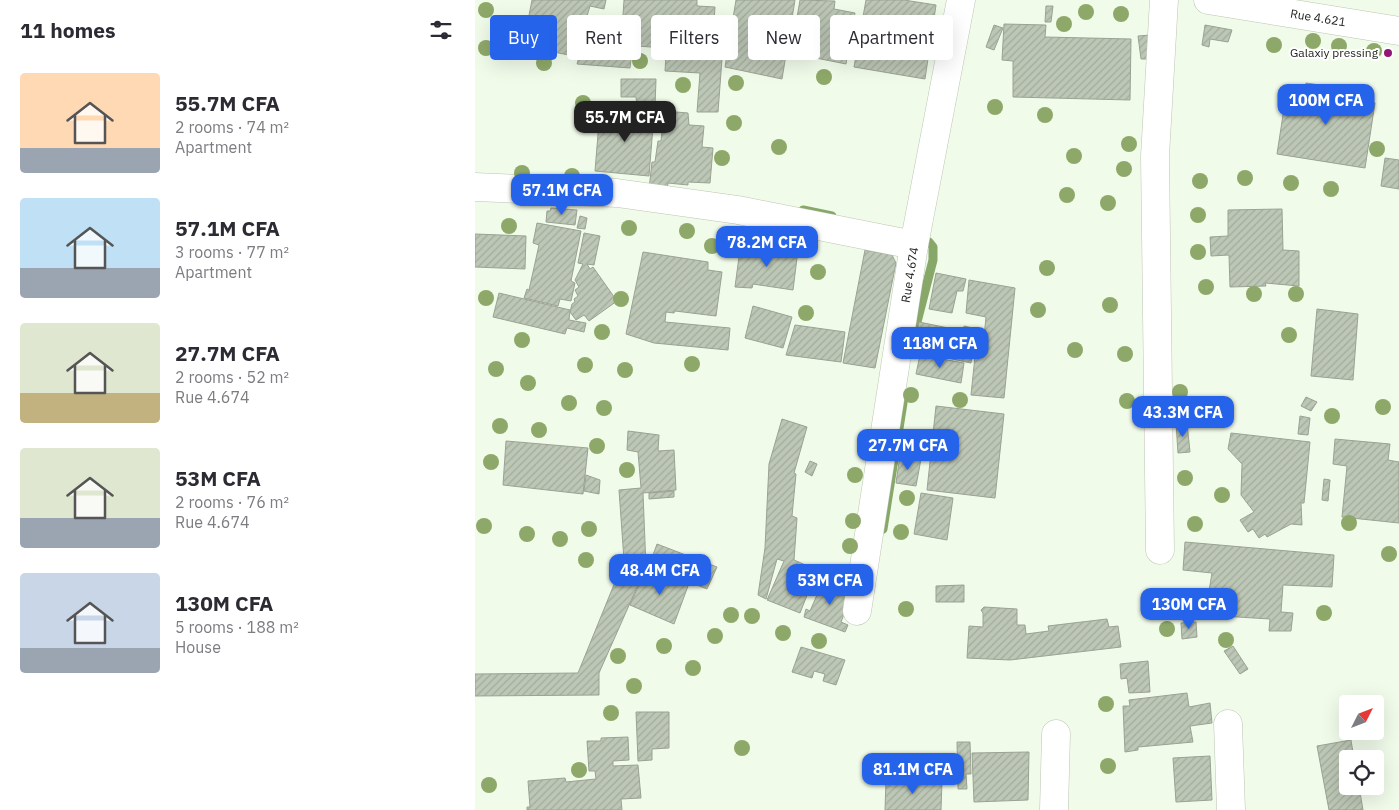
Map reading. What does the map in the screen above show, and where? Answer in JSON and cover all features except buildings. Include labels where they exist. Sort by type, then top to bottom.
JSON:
[{"type":"street","name":"Rue 4.674","points":[[857,611],[914,245],[961,0]]},
{"type":"street","points":[[1161,550],[1155,156],[1164,0]]},
{"type":"street","name":"Rue 4.621","points":[[1208,0],[1399,32]]},
{"type":"street","points":[[475,187],[617,193],[738,210],[914,245]]},
{"type":"street","points":[[1228,724],[1231,810]]},
{"type":"street","points":[[1054,810],[1056,734]]},
{"type":"waterway","points":[[803,210],[832,216]]},
{"type":"waterway","points":[[911,345],[933,260],[933,247],[929,242]]},
{"type":"waterway","points":[[883,529],[903,403]]},
{"type":"place","name":"Galaxiy pressing","points":[[1388,53]]}]
